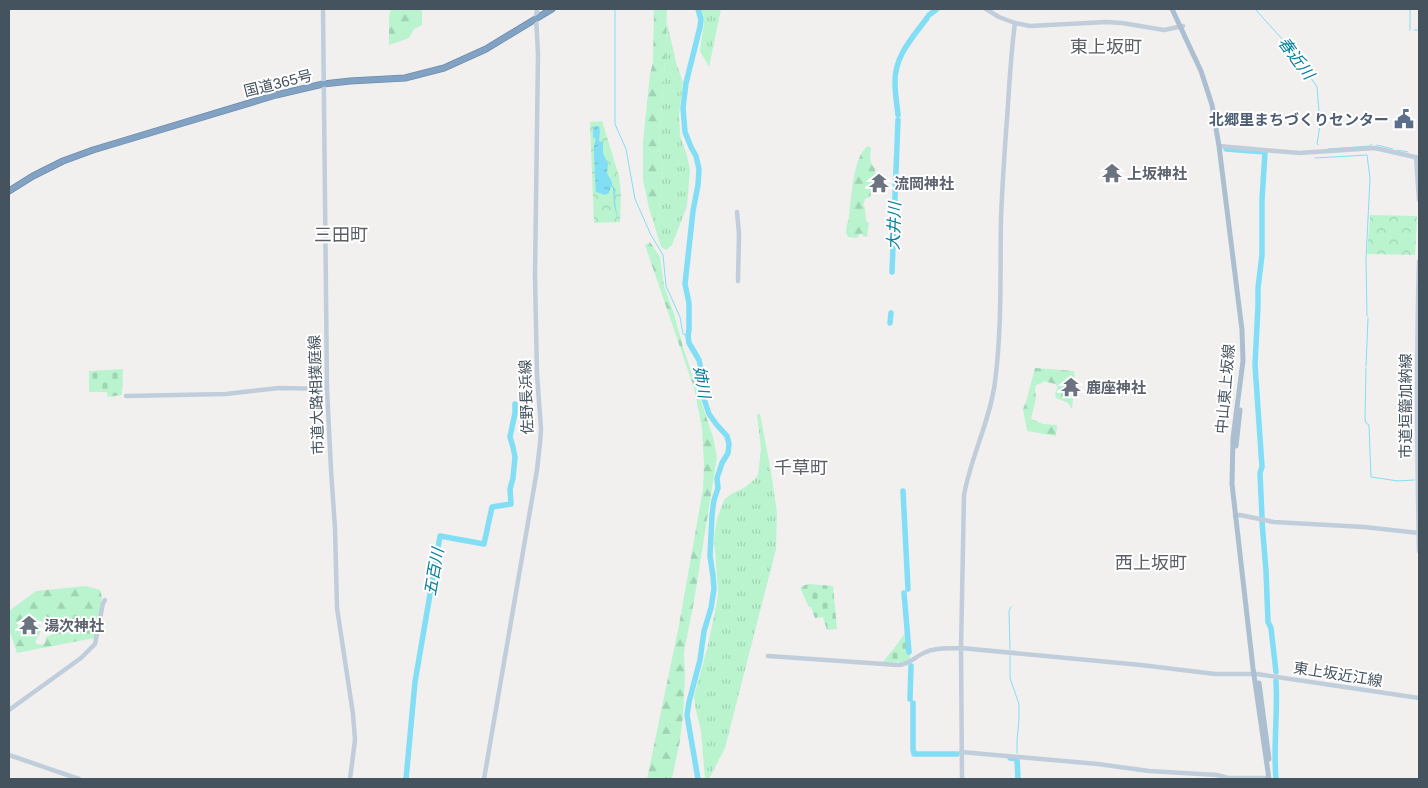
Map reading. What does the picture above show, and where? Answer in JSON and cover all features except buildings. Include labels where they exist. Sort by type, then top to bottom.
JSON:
[{"type":"highway","name":"国道365号","points":[[9,191],[63,161],[93,150],[276,95],[323,84],[405,78],[444,68],[486,49],[552,9]]},
{"type":"main road","name":"中山東上坂線","points":[[1174,9],[1199,65],[1209,93],[1220,146],[1242,336],[1242,371],[1232,446],[1232,484],[1270,779]]},
{"type":"street","name":"市道大路相撲庭線","points":[[323,9],[327,389],[330,470],[335,528],[337,608],[353,714],[355,740],[350,779]]},
{"type":"street","name":"佐野長浜線","points":[[484,779],[540,443],[535,276],[537,9]]},
{"type":"street","points":[[986,9],[999,17],[1015,23],[1039,27],[1106,22],[1164,30],[1182,26]]},
{"type":"street","points":[[962,779],[964,495],[967,477],[995,383],[1001,288],[1002,185],[1010,60],[1015,23]]},
{"type":"street","points":[[1220,146],[1300,153],[1375,148],[1417,158],[1419,200]]},
{"type":"street","points":[[737,212],[739,234],[738,281]]},
{"type":"street","name":"市道垣籠加納線","points":[[1419,261],[1417,324],[1419,551]]},
{"type":"street","points":[[126,396],[226,394],[279,388],[327,389]]},
{"type":"street","points":[[1237,515],[1274,522],[1364,527],[1419,533]]},
{"type":"street","points":[[9,710],[89,651],[95,644],[105,600]]},
{"type":"street","name":"東上坂近江線","points":[[768,656],[898,665],[910,662],[924,652],[935,649],[962,648],[1215,674],[1256,674],[1419,698]]},
{"type":"street","points":[[961,752],[1149,770],[1217,774],[1228,778],[1270,779]]},
{"type":"street","points":[[9,755],[79,779]]},
{"type":"green space","points":[[391,9],[422,9],[422,25],[414,29],[409,38],[389,45],[389,16]]},
{"type":"green space","points":[[654,9],[667,9],[659,146],[663,171],[658,220],[649,208],[643,180],[643,141],[653,62]]},
{"type":"green space","points":[[701,9],[721,9],[709,67],[700,51],[704,22]]},
{"type":"green space","points":[[667,23],[677,66],[683,82],[679,115],[680,135],[690,170],[687,206],[672,245],[666,250],[661,247],[649,208],[658,219],[663,171],[659,146]]},
{"type":"green space","points":[[602,121],[619,176],[621,194],[620,222],[594,223],[590,122]]},
{"type":"green space","points":[[868,146],[871,148],[870,159],[875,169],[876,182],[870,197],[865,199],[863,205],[866,221],[869,223],[867,237],[861,233],[857,238],[848,237],[846,228],[856,168],[863,151]]},
{"type":"green space","points":[[1370,215],[1417,216],[1415,255],[1367,254]]},
{"type":"green space","points":[[650,242],[660,257],[664,286],[713,437],[717,457],[684,652],[683,715],[672,779],[647,779],[679,625],[703,489],[704,464],[702,428],[694,388],[645,245]]},
{"type":"green space","points":[[1035,368],[1074,371],[1075,380],[1066,381],[1066,390],[1074,392],[1072,408],[1068,403],[1056,398],[1055,394],[1058,387],[1055,384],[1043,381],[1036,385],[1036,398],[1031,419],[1043,424],[1057,425],[1056,436],[1027,431],[1023,409]]},
{"type":"green space","points":[[123,369],[122,395],[108,397],[107,392],[89,392],[89,371]]},
{"type":"green space","points":[[757,414],[760,414],[777,512],[776,549],[725,748],[709,779],[705,779],[701,731],[694,696],[717,602],[718,591],[714,538],[717,519],[724,500],[731,494],[744,488],[758,475],[761,449]]},
{"type":"green space","points":[[809,584],[833,586],[837,629],[827,630],[823,617],[815,618],[800,588]]},
{"type":"green space","points":[[86,586],[100,590],[102,597],[94,638],[17,653],[9,629],[9,611],[36,591]],"holes":[[[33,619],[48,623],[53,630],[51,635],[46,637],[45,643],[41,645],[35,642],[41,631],[40,625],[19,630],[18,623]]]},
{"type":"green space","points":[[905,633],[910,657],[908,661],[883,662],[898,643]]},
{"type":"water","points":[[595,126],[599,126],[599,141],[603,142],[603,153],[608,164],[607,173],[616,190],[615,200],[618,221],[614,205],[613,188],[611,186],[609,193],[605,195],[596,192],[594,148],[596,139],[593,137]]},
{"type":"waterway","points":[[615,9],[615,124],[626,149],[635,199],[651,235],[663,255],[666,286],[680,317],[683,334],[688,336]]},
{"type":"waterway","name":"姉川","points":[[698,9],[701,20],[700,27],[686,83],[683,108],[685,132],[696,156],[699,169],[685,284],[689,303],[688,336],[689,343],[699,360],[702,373],[702,393],[709,414],[727,436],[729,444],[728,453],[717,478],[718,488],[712,515],[710,556],[714,589],[687,715],[698,779]]},
{"type":"waterway","name":"大井川","points":[[929,15],[937,9]]},
{"type":"waterway","name":"春近川","points":[[1255,9],[1293,51],[1317,87],[1320,125],[1318,145]]},
{"type":"waterway","points":[[1410,9],[1410,30]]},
{"type":"waterway","name":"大井川","points":[[898,115],[895,83],[897,65],[910,40],[927,18]]},
{"type":"waterway","points":[[1414,30],[1419,30]]},
{"type":"waterway","name":"大井川","points":[[892,272],[898,120]]},
{"type":"waterway","name":"春近川","points":[[1328,149],[1370,146],[1372,144]]},
{"type":"waterway","name":"春近川","points":[[1377,145],[1393,149]]},
{"type":"waterway","points":[[1226,149],[1265,152],[1262,200],[1262,255],[1258,303]]},
{"type":"waterway","name":"春近川","points":[[1397,150],[1408,152]]},
{"type":"waterway","points":[[1315,158],[1367,155],[1370,178],[1366,259],[1367,316]]},
{"type":"waterway","points":[[1258,306],[1255,365],[1262,467],[1260,473],[1262,517]]},
{"type":"waterway","name":"大井川","points":[[890,323],[891,313]]},
{"type":"waterway","points":[[1366,366],[1368,318]]},
{"type":"waterway","points":[[1366,368],[1365,419],[1369,425],[1371,477],[1398,481],[1414,480]]},
{"type":"waterway","name":"五百川","points":[[406,779],[415,682],[440,536],[484,544],[492,507],[511,504],[510,489],[515,457],[510,437],[515,404]]},
{"type":"waterway","name":"大井川","points":[[903,491],[908,589]]},
{"type":"waterway","points":[[1262,522],[1268,622],[1271,628],[1276,672]]},
{"type":"waterway","name":"大井川","points":[[904,593],[909,652]]},
{"type":"waterway","points":[[1010,649],[1009,611],[1011,607]]},
{"type":"waterway","points":[[1010,656],[1010,678],[1019,704],[1017,753]]},
{"type":"waterway","name":"大井川","points":[[910,699],[911,666]]},
{"type":"waterway","points":[[1276,681],[1276,779]]},
{"type":"waterway","name":"大井川","points":[[913,703],[914,752]]},
{"type":"waterway","name":"大井川","points":[[914,754],[957,754]]},
{"type":"waterway","name":"大井川","points":[[1010,758],[1017,759],[1018,779]]},
{"type":"place","name":"北郷里まちづくりセンター","points":[[1404,119]]},
{"type":"place","name":"上坂神社","points":[[1112,173]]},
{"type":"place","name":"流岡神社","points":[[879,183]]},
{"type":"place","name":"鹿座神社","points":[[1071,387]]},
{"type":"place","name":"湯次神社","points":[[29,625]]},
{"type":"district","name":"東上坂町","points":[[1106,47]]},
{"type":"district","name":"三田町","points":[[341,235]]},
{"type":"district","name":"千草町","points":[[801,468]]},
{"type":"district","name":"西上坂町","points":[[1151,563]]}]
